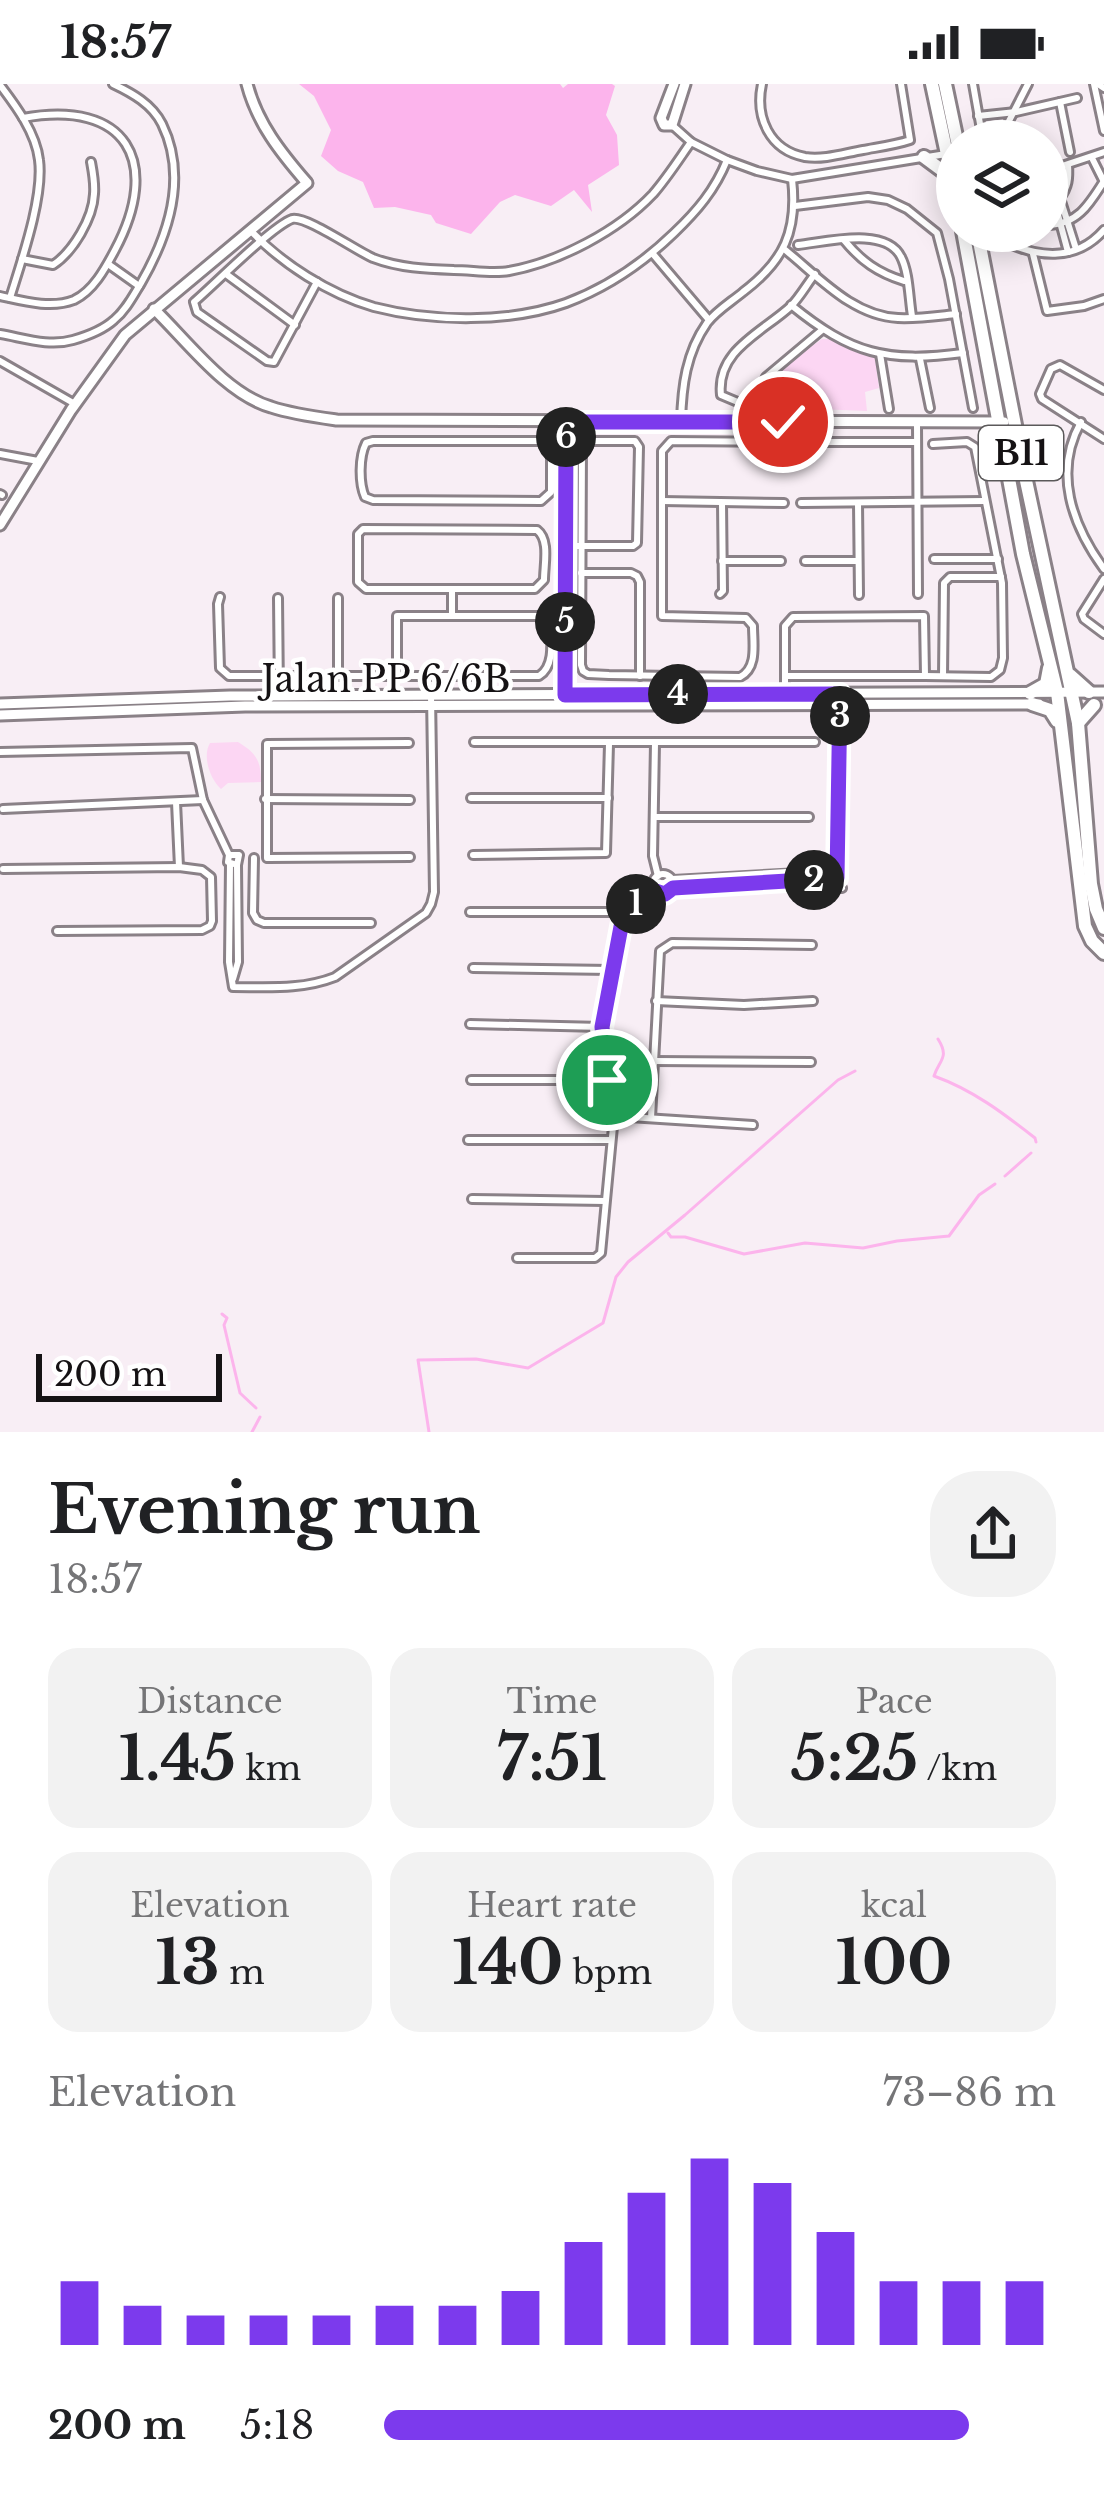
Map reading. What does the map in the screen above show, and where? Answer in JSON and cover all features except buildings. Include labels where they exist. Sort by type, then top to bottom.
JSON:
[{"type":"main road","points":[[932,84],[939,120]]},
{"type":"main road","points":[[945,84],[953,120]]},
{"type":"main road","points":[[950,120],[952,114]]},
{"type":"main road","points":[[936,142],[926,157],[936,165]]},
{"type":"main road","name":"B11","points":[[967,252],[1023,554],[1049,661],[1078,723],[1091,884],[1104,928]]},
{"type":"main road","name":"B11","points":[[981,252],[1069,674],[1062,733],[1085,926],[1104,953]]},
{"type":"main road","points":[[1049,661],[1046,684],[1031,698],[1055,715],[1062,733]]},
{"type":"main road","points":[[1069,674],[1098,698],[1078,723]]},
{"type":"street","points":[[0,84],[23,118],[40,165],[10,298]]},
{"type":"street","points":[[0,334],[68,342],[95,332],[128,305],[167,230],[174,190],[162,125],[136,96],[113,84]]},
{"type":"street","points":[[0,525],[118,343],[307,183],[268,132],[252,105],[247,84]]},
{"type":"street","points":[[674,84],[661,118],[664,125],[757,171],[792,179],[936,157]]},
{"type":"street","points":[[672,125],[685,84]]},
{"type":"street","points":[[762,84],[758,109],[764,127],[785,149],[805,157],[910,140],[901,84]]},
{"type":"street","points":[[973,84],[979,120]]},
{"type":"street","points":[[1010,120],[1028,84]]},
{"type":"street","points":[[1099,85],[1104,131]]},
{"type":"street","points":[[978,116],[1076,98]]},
{"type":"street","points":[[1060,102],[1070,152]]},
{"type":"street","points":[[0,296],[59,304],[78,298],[108,264],[123,236],[135,188],[128,146],[106,123],[60,115],[23,118]]},
{"type":"street","points":[[317,282],[274,362],[194,307],[194,302],[287,221],[306,218],[334,239],[375,259],[409,268],[506,272],[554,258],[611,228],[651,196],[691,142]]},
{"type":"street","points":[[1068,185],[1068,166],[1104,152]]},
{"type":"street","points":[[846,153],[850,170]]},
{"type":"street","points":[[1068,221],[1089,206],[1104,182],[1092,157]]},
{"type":"street","points":[[250,230],[317,282],[373,306],[455,317],[509,316],[580,297],[653,254],[696,212],[728,160]]},
{"type":"street","points":[[22,260],[53,265],[64,258],[94,201],[91,162]]},
{"type":"street","points":[[681,422],[682,382],[709,320],[761,279],[784,249],[795,206],[792,179]]},
{"type":"street","points":[[795,206],[868,197],[888,200],[907,208],[937,233],[973,408]]},
{"type":"street","points":[[1068,236],[1072,250]]},
{"type":"street","points":[[798,244],[869,237],[893,246],[902,257],[912,317]]},
{"type":"street","points":[[1028,252],[1049,256],[1102,237]]},
{"type":"street","points":[[844,240],[864,262],[906,282]]},
{"type":"street","points":[[784,249],[860,308],[897,318],[956,314]]},
{"type":"street","points":[[653,254],[709,320]]},
{"type":"street","points":[[1033,254],[1047,311],[1104,298]]},
{"type":"street","points":[[108,264],[139,286]]},
{"type":"street","points":[[226,274],[295,325]]},
{"type":"street","points":[[815,274],[791,305],[741,343],[727,365],[718,390],[721,395],[740,403],[755,400],[766,377],[821,330]]},
{"type":"street","points":[[791,305],[821,330],[880,354],[920,359],[963,353]]},
{"type":"street","points":[[154,309],[243,394],[268,407],[337,420],[1016,422]]},
{"type":"street","points":[[880,354],[889,409]]},
{"type":"street","points":[[920,359],[930,408]]},
{"type":"street","points":[[0,361],[75,404]]},
{"type":"street","points":[[1104,390],[1055,365],[1040,394],[1042,400],[1104,439]]},
{"type":"street","points":[[453,422],[453,441]]},
{"type":"street","points":[[565,695],[566,422]]},
{"type":"street","points":[[566,546],[581,546],[633,546],[639,539],[639,447],[635,442],[584,443],[581,546],[583,671],[740,677],[751,670],[753,626],[746,617],[662,616],[662,451],[671,441],[784,442],[783,422]]},
{"type":"street","points":[[917,422],[918,594]]},
{"type":"street","points":[[1082,422],[1066,457],[1071,505],[1079,530],[1104,569]]},
{"type":"street","points":[[453,441],[548,443],[551,492],[541,501],[365,497],[362,450],[366,443],[453,441]]},
{"type":"street","points":[[802,442],[917,442]]},
{"type":"street","points":[[785,676],[991,676],[1000,670],[1001,577],[976,447],[967,442],[933,444]]},
{"type":"street","points":[[0,454],[39,461]]},
{"type":"street","points":[[662,501],[784,503]]},
{"type":"street","points":[[801,503],[984,501]]},
{"type":"street","points":[[720,594],[722,502]]},
{"type":"street","points":[[858,502],[859,595]]},
{"type":"street","points":[[362,529],[537,530],[543,534],[544,580],[535,589],[452,589],[372,590],[362,586],[358,583],[358,534],[362,529]]},
{"type":"street","points":[[934,559],[998,559]]},
{"type":"street","points":[[805,561],[858,561]]},
{"type":"street","points":[[722,562],[781,562]]},
{"type":"street","points":[[581,573],[637,575],[640,676]]},
{"type":"street","points":[[944,676],[944,583],[950,577],[1001,577]]},
{"type":"street","points":[[1104,579],[1084,607],[1084,619],[1104,634]]},
{"type":"street","points":[[452,589],[452,616]]},
{"type":"street","points":[[220,597],[220,668],[229,676],[539,676],[550,666],[550,616]]},
{"type":"street","points":[[278,598],[279,696]]},
{"type":"street","points":[[338,598],[338,675]]},
{"type":"street","points":[[397,676],[397,616],[566,616]]},
{"type":"street","points":[[785,694],[785,626],[793,617],[924,616],[926,676]]},
{"type":"street","name":"Jalan PP 6/6B","points":[[0,715],[565,695],[785,694],[840,699]]},
{"type":"street","name":"Jalan PP 6/6B","points":[[0,704],[279,696],[431,700],[1098,698]]},
{"type":"street","points":[[840,699],[837,875],[842,888]]},
{"type":"street","points":[[0,752],[191,748],[203,800],[234,861],[238,962],[233,983],[320,983],[426,913],[431,904],[431,700]]},
{"type":"street","points":[[474,742],[815,742]]},
{"type":"street","points":[[266,857],[266,744],[409,743]]},
{"type":"street","points":[[473,856],[606,853],[609,743]]},
{"type":"street","points":[[655,743],[653,856],[658,876]]},
{"type":"street","points":[[471,798],[608,798]]},
{"type":"street","points":[[3,809],[203,800]]},
{"type":"street","points":[[266,800],[410,800]]},
{"type":"street","points":[[176,802],[179,867]]},
{"type":"street","points":[[655,817],[809,817]]},
{"type":"street","points":[[234,861],[410,857]]},
{"type":"street","points":[[254,858],[253,914],[257,920],[371,923]]},
{"type":"street","points":[[2,869],[179,867],[202,870],[212,877],[212,920],[206,929],[57,931]]},
{"type":"street","points":[[656,891],[653,883],[658,876],[666,875],[673,884]]},
{"type":"street","points":[[656,891],[665,894],[673,884],[837,875]]},
{"type":"street","points":[[470,911],[624,911],[656,891]]},
{"type":"street","points":[[517,1258],[595,1258],[601,1253],[614,1116],[602,1027],[624,911]]},
{"type":"street","points":[[651,1118],[660,951],[668,944],[812,945]]},
{"type":"street","points":[[473,968],[611,970]]},
{"type":"street","points":[[656,1001],[813,1001]]},
{"type":"street","points":[[470,1024],[602,1027]]},
{"type":"street","points":[[653,1061],[811,1062]]},
{"type":"street","points":[[471,1081],[607,1080]]},
{"type":"street","points":[[614,1116],[753,1125]]},
{"type":"street","points":[[468,1140],[611,1140]]},
{"type":"street","points":[[472,1198],[605,1201]]},
{"type":"shaded area","points":[[299,84],[560,84],[563,88],[612,84],[606,115],[617,135],[619,165],[588,185],[592,212],[574,190],[551,206],[515,195],[500,202],[471,234],[436,223],[431,215],[374,208],[363,182],[338,171],[321,156],[331,130],[314,96]]},
{"type":"shaded area","points":[[822,339],[875,357],[879,388],[865,392],[867,411],[767,407],[777,373]]},
{"type":"shaded area","points":[[238,742],[256,758],[261,782],[228,783],[221,789],[208,767],[208,748],[210,743]]},
{"type":"waterway","points":[[938,1039],[943,1055],[934,1076],[987,1103],[1036,1142]]},
{"type":"waterway","points":[[429,1432],[418,1360],[476,1359],[528,1368],[603,1323],[616,1277],[628,1262],[838,1080],[855,1071]]},
{"type":"waterway","points":[[1005,1176],[1031,1153]]},
{"type":"waterway","points":[[668,1233],[744,1254],[805,1243],[863,1248],[949,1236],[979,1195],[995,1184]]},
{"type":"waterway","points":[[222,1314],[227,1318],[224,1325],[240,1393],[256,1408]]},
{"type":"waterway","points":[[252,1432],[260,1417]]},
{"type":"route","points":[[607,1080],[602,1027],[624,911],[656,891],[665,894],[673,888],[837,878],[840,694],[565,695],[566,422],[783,422]]}]
